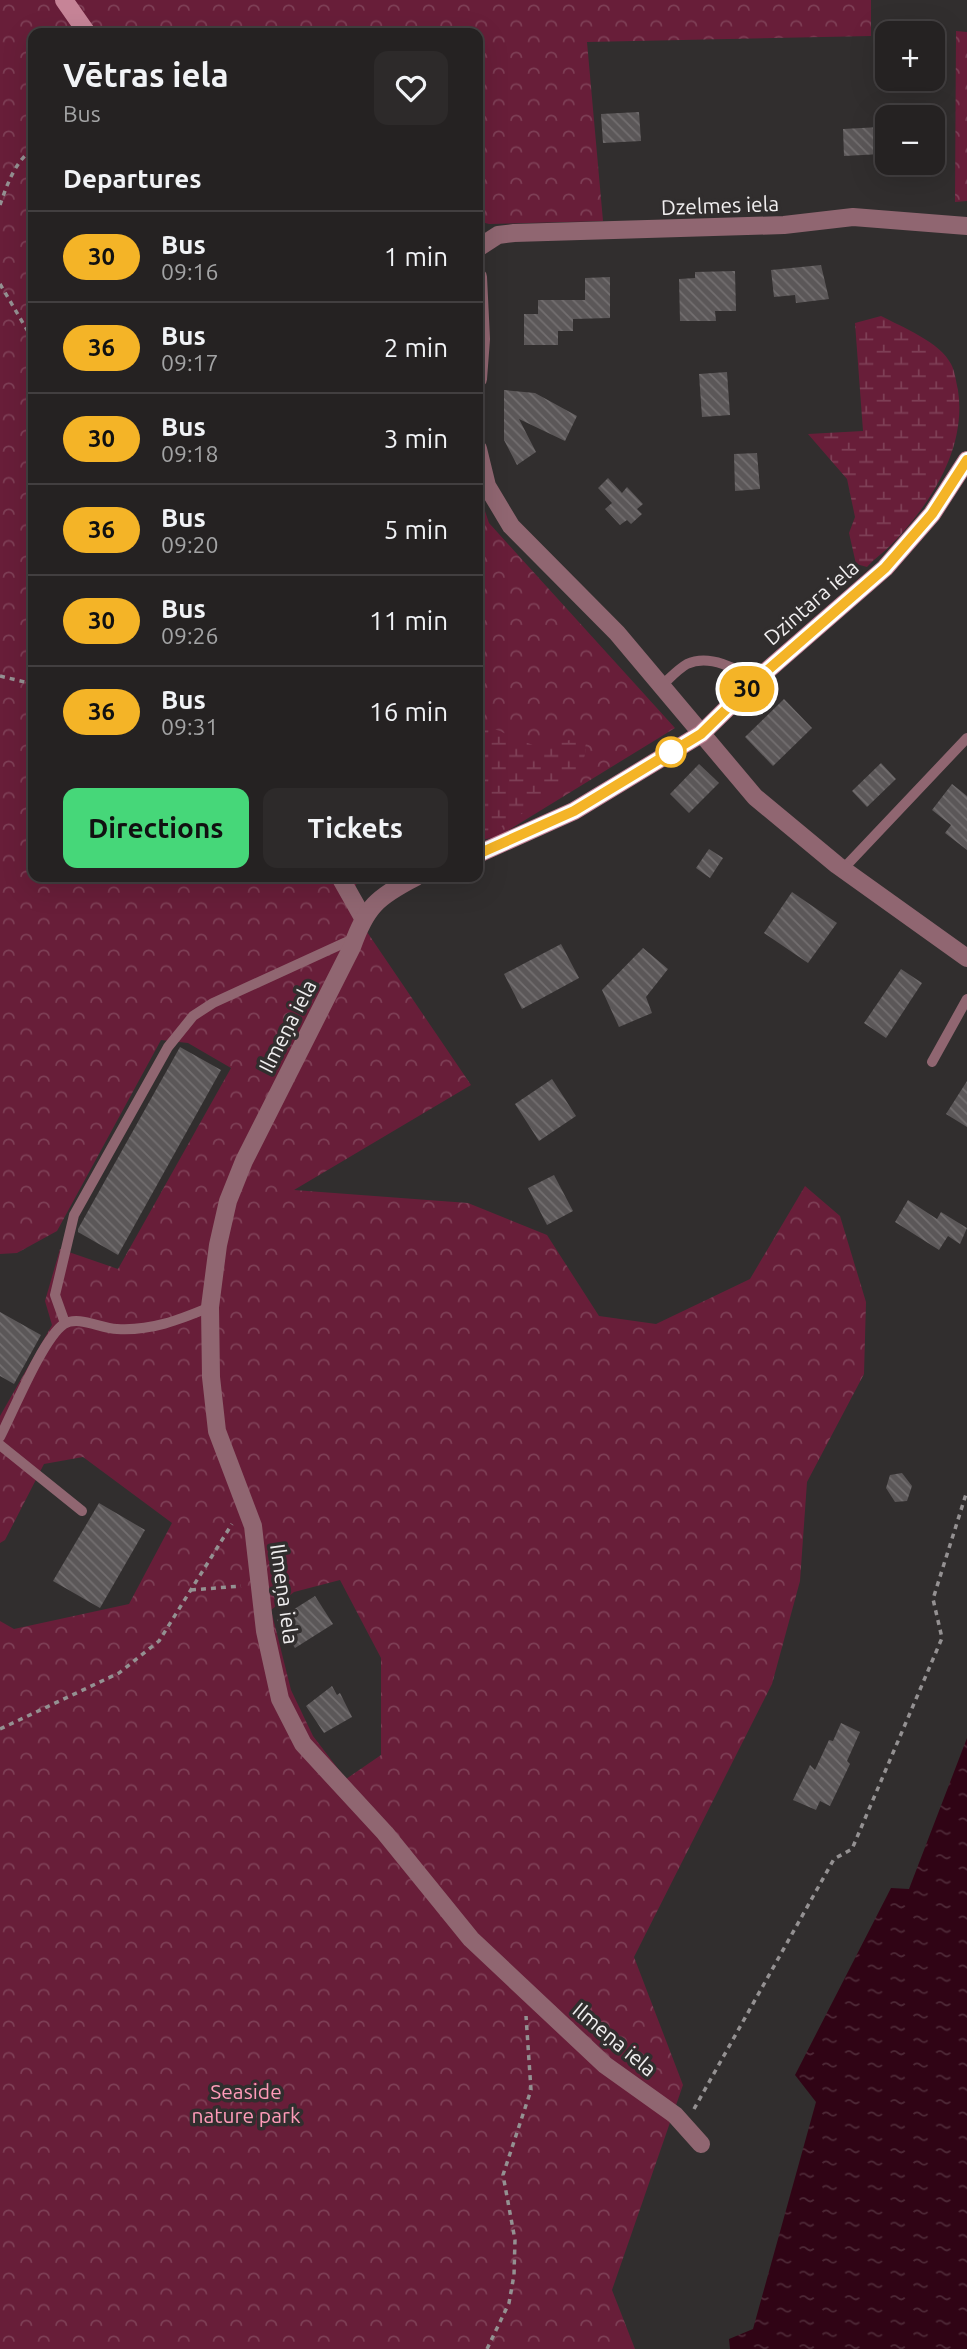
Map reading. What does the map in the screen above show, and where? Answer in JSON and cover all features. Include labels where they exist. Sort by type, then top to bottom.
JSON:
[{"type":"street","points":[[64,0],[84,28]]},
{"type":"street","name":"Dzelmes iela","points":[[483,244],[498,234],[784,225],[853,217],[967,226]]},
{"type":"street","name":"Dzintara iela","points":[[483,852],[574,811],[701,734],[754,682],[885,568],[932,514],[967,460]]},
{"type":"street","points":[[483,470],[487,486],[511,526],[617,634],[755,797],[843,869],[967,957]]},
{"type":"street","points":[[343,882],[362,916],[391,890],[406,882]]},
{"type":"street","name":"Ilmeņa iela","points":[[362,916],[355,938],[244,1161],[228,1200],[218,1245],[210,1307],[211,1377],[217,1431],[253,1526],[273,1674],[280,1699],[303,1744],[385,1833],[471,1938],[605,2065],[675,2115],[701,2144]]},
{"type":"lane","points":[[661,686],[687,664],[712,662],[741,670],[754,682]]},
{"type":"lane","points":[[843,869],[967,738]]},
{"type":"lane","points":[[65,1323],[55,1295],[74,1215],[168,1046],[193,1016],[213,1003],[355,938]]},
{"type":"lane","points":[[932,1062],[967,999]]},
{"type":"lane","points":[[0,1437],[51,1338],[65,1323],[79,1321],[113,1329],[144,1329],[210,1307]]},
{"type":"lane","points":[[0,1445],[82,1511]]},
{"type":"path","points":[[0,205],[9,180],[28,152]]},
{"type":"path","points":[[0,285],[28,332]]},
{"type":"path","points":[[0,676],[28,683]]},
{"type":"path","points":[[685,2127],[834,1859],[852,1850],[942,1638],[933,1599],[967,1491]]},
{"type":"path","points":[[0,1729],[118,1673],[159,1641],[244,1504]]},
{"type":"path","points":[[191,1590],[261,1585]]},
{"type":"path","points":[[487,2349],[509,2303],[514,2275],[514,2240],[503,2175],[531,2090],[523,1990]]},
{"type":"green space","name":"Seaside nature park","points":[[0,0],[871,0],[871,36],[587,42],[603,221],[483,222],[483,28],[28,28],[28,882],[358,882],[346,901],[471,1085],[294,1190],[468,1203],[547,1235],[599,1316],[656,1324],[750,1279],[805,1186],[840,1216],[866,1302],[864,1374],[807,1482],[800,1581],[772,1684],[634,1957],[683,2085],[612,2290],[635,2349],[0,2349],[0,1621],[14,1629],[129,1604],[172,1523],[83,1457],[44,1464],[5,1540],[0,1543],[0,1416],[52,1325],[45,1301],[60,1249],[118,1269],[231,1068],[188,1043],[161,1040],[57,1231],[17,1253],[0,1254]],"holes":[[[340,1580],[381,1658],[381,1755],[346,1779],[313,1736],[291,1690],[271,1610],[294,1592]]]},
{"type":"green space","points":[[956,31],[967,32],[967,201],[955,202]]},
{"type":"green space","points":[[881,316],[920,336],[946,356],[958,390],[959,412],[951,454],[932,494],[891,545],[867,567],[856,564],[849,533],[855,517],[847,479],[808,434],[863,431],[855,323]]},
{"type":"green space","points":[[483,505],[489,523],[675,728],[499,836],[483,840]]},
{"type":"green space","points":[[483,724],[535,746],[582,738],[586,741],[584,758],[568,778],[519,815],[483,836]]},
{"type":"water","points":[[967,1738],[967,2349],[730,2349],[729,2339],[753,2329],[816,2102],[795,2075],[891,1888],[909,1889]]},
{"type":"building","points":[[639,112],[641,141],[603,143],[601,114]]},
{"type":"building","points":[[875,127],[875,154],[844,156],[843,129]]},
{"type":"building","points":[[821,265],[829,299],[796,303],[795,295],[774,297],[771,270]]},
{"type":"building","points":[[735,271],[736,311],[715,311],[716,321],[680,321],[679,279],[695,278],[695,272]]},
{"type":"building","points":[[610,277],[610,318],[573,319],[573,331],[558,331],[558,345],[524,345],[524,314],[538,314],[538,300],[585,300],[585,278]]},
{"type":"building","points":[[727,372],[730,415],[702,417],[699,374]]},
{"type":"building","points":[[504,390],[535,393],[577,416],[565,441],[519,419],[536,452],[517,465],[504,440]]},
{"type":"building","points":[[757,453],[760,489],[735,491],[734,454]]},
{"type":"building","points":[[608,478],[622,493],[627,487],[643,504],[637,509],[642,514],[631,524],[627,520],[620,525],[605,509],[612,503],[598,488]]},
{"type":"building","points":[[784,699],[812,728],[773,766],[745,737]]},
{"type":"building","points":[[881,763],[896,779],[867,807],[852,791]]},
{"type":"building","points":[[699,764],[719,783],[689,813],[670,794]]},
{"type":"building","points":[[952,784],[967,796],[967,850],[945,833],[951,825],[932,810]]},
{"type":"building","points":[[709,849],[723,858],[710,878],[696,868]]},
{"type":"building","points":[[792,892],[837,923],[808,963],[764,933]]},
{"type":"building","points":[[561,944],[579,978],[522,1009],[504,974]]},
{"type":"building","points":[[643,948],[668,969],[646,997],[652,1013],[619,1027],[602,990]]},
{"type":"building","points":[[901,969],[922,983],[886,1038],[864,1023]]},
{"type":"building","points":[[180,1047],[221,1070],[118,1255],[78,1232],[78,1229]]},
{"type":"building","points":[[552,1079],[576,1116],[539,1141],[515,1104]]},
{"type":"building","points":[[967,1081],[967,1127],[946,1114]]},
{"type":"building","points":[[554,1175],[573,1211],[547,1225],[528,1188]]},
{"type":"building","points":[[908,1200],[937,1219],[941,1212],[967,1228],[960,1244],[948,1236],[939,1250],[895,1222]]},
{"type":"building","points":[[0,1312],[41,1335],[14,1384],[0,1376]]},
{"type":"building","points":[[902,1473],[912,1486],[907,1501],[895,1502],[886,1488],[890,1475]]},
{"type":"building","points":[[99,1503],[145,1530],[100,1608],[53,1581]]},
{"type":"building","points":[[315,1596],[333,1624],[295,1648],[277,1620]]},
{"type":"building","points":[[332,1686],[337,1695],[340,1693],[352,1717],[324,1733],[306,1706]]},
{"type":"building","points":[[841,1723],[860,1732],[847,1761],[850,1764],[830,1806],[820,1801],[816,1810],[793,1800],[810,1765],[815,1770],[829,1740],[833,1741]]},
{"type":"bus line","name":"30","points":[[483,852],[574,811],[701,734],[754,682],[885,568],[932,514],[967,460]]}]
